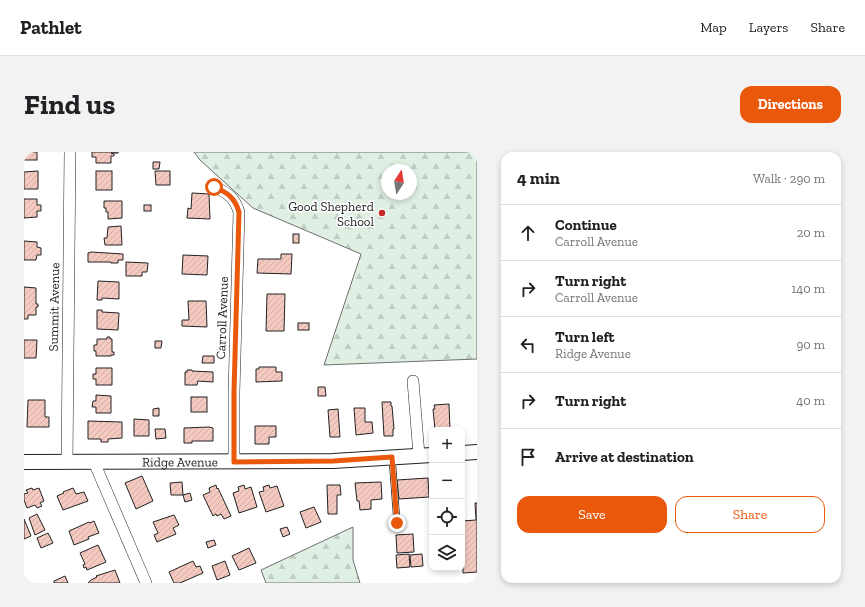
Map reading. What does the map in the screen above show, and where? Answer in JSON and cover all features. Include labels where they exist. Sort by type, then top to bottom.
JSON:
[{"type":"street","name":"Summit Avenue","points":[[67,462],[70,152]]},
{"type":"street","name":"Carroll Avenue","points":[[214,187],[225,191],[231,196],[237,204],[239,212],[234,392],[234,462]]},
{"type":"street","points":[[413,381],[425,455]]},
{"type":"street","points":[[465,453],[477,452]]},
{"type":"street","name":"Ridge Avenue","points":[[24,462],[333,461],[425,455]]},
{"type":"street","points":[[94,462],[146,583]]},
{"type":"lane","points":[[392,457],[397,523]]},
{"type":"green space","points":[[194,152],[477,152],[477,359],[324,365],[361,254],[253,208],[200,160]]},
{"type":"green space","points":[[353,527],[353,560],[360,583],[266,583],[261,570]]},
{"type":"building","points":[[24,152],[37,152],[37,160],[24,160]]},
{"type":"building","points":[[92,152],[118,153],[111,153],[114,154],[114,156],[111,156],[111,163],[96,163],[96,157],[92,157]]},
{"type":"building","points":[[153,162],[160,162],[159,169],[153,169]]},
{"type":"building","points":[[38,171],[38,189],[24,189],[24,172]]},
{"type":"building","points":[[96,171],[112,171],[112,190],[96,190]]},
{"type":"building","points":[[155,171],[170,171],[170,185],[156,185]]},
{"type":"building","points":[[192,193],[209,194],[210,219],[187,218],[188,208],[191,209]]},
{"type":"building","points":[[24,199],[37,199],[37,205],[41,205],[41,211],[37,211],[37,217],[24,218]]},
{"type":"building","points":[[104,201],[122,201],[122,218],[108,219],[108,212],[106,212],[106,208],[104,208]]},
{"type":"building","points":[[144,205],[151,205],[151,211],[144,211]]},
{"type":"building","points":[[121,226],[122,245],[105,245],[104,238],[107,238],[108,227]]},
{"type":"building","points":[[293,234],[299,234],[299,243],[293,243]]},
{"type":"building","points":[[24,241],[37,242],[37,247],[41,248],[41,255],[37,255],[36,260],[24,260]]},
{"type":"building","points":[[88,253],[123,254],[123,260],[118,260],[118,263],[88,262]]},
{"type":"building","points":[[281,254],[292,254],[291,274],[257,273],[258,259],[281,259]]},
{"type":"building","points":[[183,255],[208,256],[207,275],[182,274]]},
{"type":"building","points":[[126,262],[148,263],[147,272],[142,272],[142,276],[126,276]]},
{"type":"building","points":[[98,281],[119,282],[119,299],[102,298],[102,300],[97,300]]},
{"type":"building","points":[[24,287],[36,288],[36,304],[38,304],[38,307],[36,307],[36,315],[28,315],[28,319],[24,319]]},
{"type":"building","points":[[267,294],[285,294],[284,331],[266,331]]},
{"type":"building","points":[[188,301],[206,301],[207,327],[182,326],[182,320],[189,320]]},
{"type":"building","points":[[97,310],[102,310],[102,312],[119,313],[118,330],[97,329]]},
{"type":"building","points":[[298,323],[309,323],[309,330],[298,330]]},
{"type":"building","points":[[107,337],[112,339],[112,352],[114,352],[114,355],[96,356],[94,345],[97,345],[97,339],[107,339]]},
{"type":"building","points":[[24,340],[37,340],[36,358],[24,358]]},
{"type":"building","points":[[155,341],[162,341],[161,348],[155,348]]},
{"type":"building","points":[[203,356],[214,356],[214,363],[202,363]]},
{"type":"building","points":[[259,367],[276,367],[276,372],[282,372],[282,381],[256,382],[256,369],[259,369]]},
{"type":"building","points":[[96,368],[112,368],[112,385],[96,385],[96,379],[93,379],[93,374],[96,374]]},
{"type":"building","points":[[187,370],[213,372],[213,382],[198,381],[197,385],[185,385],[185,372],[187,372]]},
{"type":"building","points":[[318,387],[325,387],[326,396],[318,396]]},
{"type":"building","points":[[96,395],[111,396],[111,413],[96,413],[96,407],[92,407],[93,401],[96,401]]},
{"type":"building","points":[[191,397],[207,397],[207,412],[191,412]]},
{"type":"building","points":[[28,400],[45,400],[45,417],[49,417],[49,427],[27,427]]},
{"type":"building","points":[[382,402],[391,402],[394,429],[393,436],[384,436]]},
{"type":"building","points":[[449,404],[450,427],[435,427],[434,405]]},
{"type":"building","points":[[159,408],[159,416],[153,416],[153,409]]},
{"type":"building","points":[[354,408],[365,408],[365,422],[372,422],[373,433],[356,435]]},
{"type":"building","points":[[338,409],[340,437],[330,437],[328,410]]},
{"type":"building","points":[[134,419],[149,420],[149,436],[134,436]]},
{"type":"building","points":[[88,421],[122,422],[122,438],[108,439],[108,442],[101,442],[101,439],[88,439]]},
{"type":"building","points":[[255,426],[276,426],[276,437],[269,437],[269,444],[255,444]]},
{"type":"building","points":[[184,428],[213,428],[213,441],[192,441],[192,443],[184,443]]},
{"type":"building","points":[[155,429],[165,429],[166,438],[156,439]]},
{"type":"building","points":[[142,476],[153,501],[136,509],[125,483]]},
{"type":"building","points":[[428,478],[429,497],[399,499],[397,480]]},
{"type":"building","points":[[182,482],[183,495],[171,495],[170,483]]},
{"type":"building","points":[[381,482],[382,499],[371,500],[371,509],[360,510],[359,501],[357,501],[355,483]]},
{"type":"building","points":[[216,485],[231,516],[224,519],[221,514],[217,516],[216,514],[213,516],[203,495],[210,492],[209,488]]},
{"type":"building","points":[[244,485],[245,489],[251,487],[257,507],[239,513],[233,493],[239,491],[238,487]]},
{"type":"building","points":[[269,485],[270,488],[277,486],[284,506],[266,512],[259,492],[264,491],[263,487]]},
{"type":"building","points":[[327,485],[340,485],[341,495],[337,495],[337,514],[328,514]]},
{"type":"building","points":[[32,488],[33,490],[39,488],[44,501],[40,503],[42,506],[37,508],[35,505],[27,508],[24,500],[24,494],[28,493],[26,490]]},
{"type":"building","points":[[73,488],[76,494],[84,492],[88,501],[63,510],[57,496]]},
{"type":"building","points":[[190,493],[192,500],[185,502],[183,495]]},
{"type":"building","points":[[475,503],[477,503],[477,572],[463,573],[463,571],[465,571],[465,521],[476,520]]},
{"type":"building","points":[[314,507],[321,522],[306,528],[300,512]]},
{"type":"building","points":[[37,514],[45,530],[35,535],[29,518]]},
{"type":"building","points":[[174,515],[179,525],[173,528],[176,534],[157,542],[154,535],[158,533],[153,522]]},
{"type":"building","points":[[24,519],[31,536],[24,539]]},
{"type":"building","points":[[94,521],[99,533],[74,545],[69,531]]},
{"type":"building","points":[[287,527],[290,534],[283,537],[280,529]]},
{"type":"building","points":[[48,533],[53,543],[41,548],[37,538]]},
{"type":"building","points":[[413,534],[414,552],[397,553],[396,535]]},
{"type":"building","points":[[214,540],[216,545],[208,548],[206,542]]},
{"type":"building","points":[[98,545],[106,562],[87,570],[86,567],[84,568],[83,565],[85,564],[80,553]]},
{"type":"building","points":[[249,548],[256,563],[239,570],[232,556]]},
{"type":"building","points":[[409,554],[410,567],[397,568],[396,555]]},
{"type":"building","points":[[422,554],[423,566],[411,567],[410,555]]},
{"type":"building","points":[[193,561],[196,567],[200,566],[203,573],[180,583],[174,583],[169,572]]},
{"type":"building","points":[[225,561],[230,575],[217,580],[212,566]]},
{"type":"building","points":[[115,570],[120,583],[88,583],[97,577],[96,576]]},
{"type":"building","points":[[65,576],[68,583],[54,583],[54,581]]},
{"type":"place","name":"Good Shepherd School","points":[[382,213]]},
{"type":"route","points":[[214,187],[225,191],[231,196],[237,204],[239,212],[234,392],[234,462],[333,461],[392,457],[397,523]]}]
